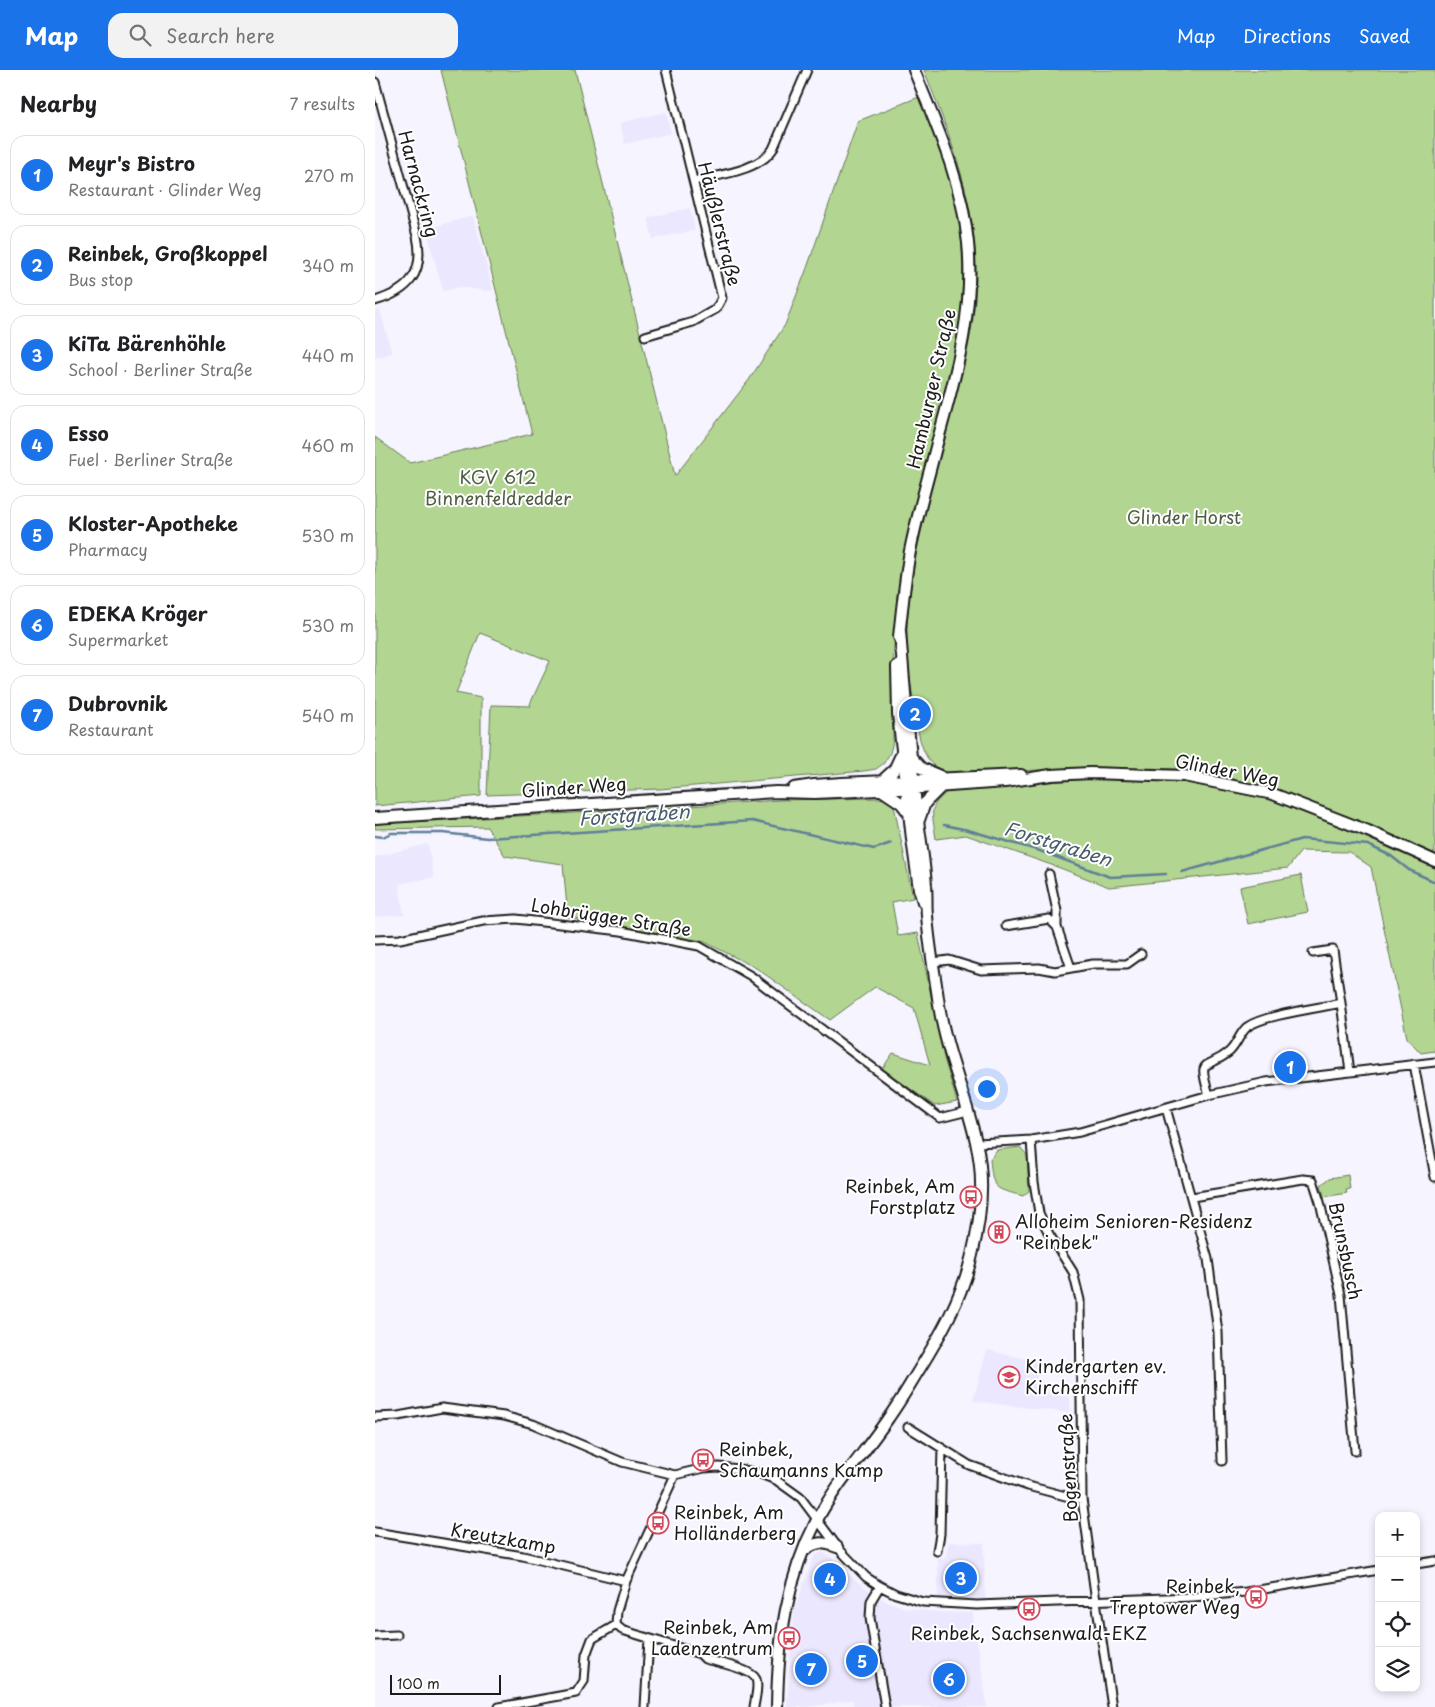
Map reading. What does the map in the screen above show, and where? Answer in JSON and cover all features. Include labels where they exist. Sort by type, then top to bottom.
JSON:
[{"type":"main road","name":"Hamburger Straße","points":[[914,70],[955,175],[965,218],[969,257],[968,305],[960,358],[911,550],[904,590],[896,682],[909,784],[918,826],[926,888],[926,913]]},
{"type":"main road","points":[[908,812],[882,785],[906,754],[921,768],[944,782],[925,803],[920,813],[918,826]]},
{"type":"main road","name":"Glinder Weg","points":[[375,818],[776,792],[814,785],[909,784],[1004,775],[1090,773],[1184,776],[1273,794],[1368,831],[1435,861]]},
{"type":"main road","name":"Hamburger Straße","points":[[777,1707],[778,1665],[783,1623],[790,1588],[804,1550],[818,1519],[832,1495],[890,1416],[935,1345],[959,1298],[967,1277],[977,1230],[981,1186],[977,1144],[944,1030],[926,913],[919,890],[908,812],[909,784]]},
{"type":"main road","points":[[804,1550],[820,1542],[837,1547]]},
{"type":"street","name":"Häußlerstraße","points":[[645,336],[693,322],[716,309],[720,304],[721,292],[666,70]]},
{"type":"street","points":[[694,181],[751,166],[767,157],[773,149],[807,70]]},
{"type":"street","name":"Harnackring","points":[[375,82],[417,236],[419,253],[415,273],[406,287],[392,296],[375,301]]},
{"type":"street","points":[[1049,874],[1057,911],[1057,927],[1071,968]]},
{"type":"street","name":"Lohbrügger Straße","points":[[375,940],[400,939],[483,921],[516,919],[621,931],[699,946],[751,976],[940,1118],[968,1111]]},
{"type":"street","points":[[1006,926],[1049,919],[1057,927]]},
{"type":"street","points":[[1313,953],[1333,950],[1350,1072]]},
{"type":"street","points":[[934,962],[949,960],[981,970],[1039,968],[1055,971],[1093,964],[1127,964],[1141,954]]},
{"type":"street","points":[[1209,1095],[1202,1073],[1204,1067],[1234,1048],[1244,1030],[1249,1026],[1275,1017],[1341,1003]]},
{"type":"street","points":[[977,1144],[1031,1140],[1080,1132],[1209,1095],[1266,1082],[1435,1062]]},
{"type":"street","points":[[1414,1064],[1435,1176]]},
{"type":"street","points":[[1166,1108],[1208,1259],[1218,1332],[1222,1460]]},
{"type":"street","name":"Bogenstraße","points":[[1031,1140],[1037,1206],[1049,1234],[1073,1272],[1080,1300],[1082,1499],[1112,1707]]},
{"type":"street","name":"Brunsbusch","points":[[1192,1197],[1303,1178],[1313,1180],[1320,1202],[1341,1295],[1355,1451]]},
{"type":"street","points":[[375,1417],[398,1416],[442,1408],[504,1416],[533,1424],[621,1462],[675,1475],[704,1468],[719,1467],[758,1473],[776,1480],[801,1498],[837,1547],[857,1568],[880,1586],[909,1598],[934,1603],[977,1605],[1176,1598],[1229,1594],[1375,1571]]},
{"type":"street","points":[[908,1427],[969,1465],[1028,1486],[1082,1499]]},
{"type":"street","points":[[937,1551],[942,1448]]},
{"type":"street","points":[[616,1625],[617,1612],[626,1580],[675,1475]]},
{"type":"street","name":"Kreutzkamp","points":[[375,1532],[523,1556],[626,1580]]},
{"type":"street","points":[[1420,1563],[1435,1561]]},
{"type":"street","points":[[880,1586],[871,1601],[870,1618],[885,1707]]},
{"type":"street","points":[[616,1625],[622,1630],[700,1654],[705,1659],[750,1673],[756,1679],[757,1685],[754,1707]]},
{"type":"street","points":[[499,1707],[576,1693],[585,1681],[586,1655],[592,1639],[616,1625]]},
{"type":"street","points":[[375,1636],[397,1635]]},
{"type":"street","points":[[645,1707],[649,1639]]},
{"type":"shaded area","points":[[666,112],[671,133],[625,144],[620,123]]},
{"type":"shaded area","points":[[690,208],[695,230],[653,239],[648,218]]},
{"type":"shaded area","points":[[473,216],[493,290],[486,291],[460,287],[443,291],[426,229]]},
{"type":"shaded area","points":[[380,310],[392,353],[375,358],[375,311]]},
{"type":"shaded area","points":[[428,844],[434,877],[399,884],[404,915],[375,917],[375,857]]},
{"type":"shaded area","name":"Kindergarten ev. Kirchenschiff","points":[[987,1350],[1039,1362],[1035,1391],[1070,1396],[1070,1413],[973,1401]]},
{"type":"shaded area","points":[[949,1542],[984,1543],[985,1599],[938,1597],[938,1559],[946,1557]]},
{"type":"shaded area","points":[[822,1552],[830,1556],[845,1572],[879,1598],[904,1608],[938,1612],[973,1613],[987,1707],[854,1707],[852,1700],[808,1707],[787,1707],[794,1611],[814,1556]]},
{"type":"green space","name":"KGV 612 Binnenfeldredder","points":[[441,70],[575,70],[675,476],[749,380],[785,325],[807,268],[858,121],[919,97],[943,152],[957,207],[962,245],[963,282],[961,313],[954,355],[914,512],[897,597],[892,679],[893,741],[890,753],[884,763],[876,769],[660,789],[487,795],[491,705],[531,706],[530,704],[550,661],[480,633],[456,693],[481,698],[481,796],[375,806],[375,437],[410,463],[532,434]]},
{"type":"green space","name":"Glinder Horst","points":[[924,70],[1435,70],[1435,854],[1370,825],[1275,788],[1184,769],[1090,767],[948,775],[929,761],[918,732],[910,677],[907,642],[909,605],[912,577],[923,521],[968,347],[974,314],[976,281],[973,226],[968,199],[953,147]]},
{"type":"green space","points":[[1090,779],[1183,782],[1271,800],[1365,837],[1435,868],[1435,1051],[1421,1053],[1407,1038],[1371,867],[1349,852],[1301,851],[1288,868],[1109,887],[966,835],[936,839],[933,810],[938,800],[951,789]]},
{"type":"green space","points":[[879,798],[893,801],[913,898],[892,902],[898,936],[918,933],[944,1058],[957,1102],[935,1106],[882,1069],[893,1053],[930,1065],[914,1008],[875,987],[830,1020],[756,968],[705,942],[568,917],[563,864],[505,856],[487,827],[375,829],[375,824],[780,800]]},
{"type":"green space","points":[[1301,875],[1308,912],[1248,924],[1240,887]]},
{"type":"green space","points":[[1020,1147],[1027,1155],[1029,1191],[1023,1196],[1001,1189],[994,1183],[990,1159],[997,1150]]},
{"type":"green space","points":[[1348,1175],[1350,1189],[1346,1190],[1347,1193],[1324,1197],[1321,1185],[1330,1178]]},
{"type":"waterway","name":"Forstgraben","points":[[375,836],[383,837],[391,833],[443,833],[487,838],[752,821],[874,849],[891,843]]},
{"type":"waterway","name":"Forstgraben","points":[[944,825],[1040,851],[1110,877],[1166,874]]},
{"type":"waterway","name":"Forstgraben","points":[[1182,872],[1302,839],[1368,845],[1391,856],[1409,870],[1435,882]]},
{"type":"place","name":"Reinbek, Großkoppel","points":[[915,714]]},
{"type":"place","name":"Meyr's Bistro","points":[[1290,1067]]},
{"type":"place","name":"Reinbek, Am Forstplatz","points":[[971,1197]]},
{"type":"place","name":"Alloheim Senioren-Residenz \"Reinbek\"","points":[[999,1232]]},
{"type":"place","name":"Kindergarten ev. Kirchenschiff","points":[[1009,1377]]},
{"type":"place","name":"Reinbek, Schaumanns Kamp","points":[[703,1460]]},
{"type":"place","name":"Reinbek, Am Holländerberg","points":[[658,1523]]},
{"type":"place","name":"KiTa Bärenhöhle","points":[[961,1578]]},
{"type":"place","name":"Esso","points":[[830,1579]]},
{"type":"place","name":"Reinbek, Treptower Weg","points":[[1256,1597]]},
{"type":"place","name":"Reinbek, Sachsenwald-EKZ","points":[[1029,1609]]},
{"type":"place","name":"Reinbek, Am Ladenzentrum","points":[[789,1638]]},
{"type":"place","name":"Kloster-Apotheke","points":[[862,1661]]},
{"type":"place","name":"Dubrovnik","points":[[811,1669]]},
{"type":"place","name":"EDEKA Kröger","points":[[949,1679]]}]
